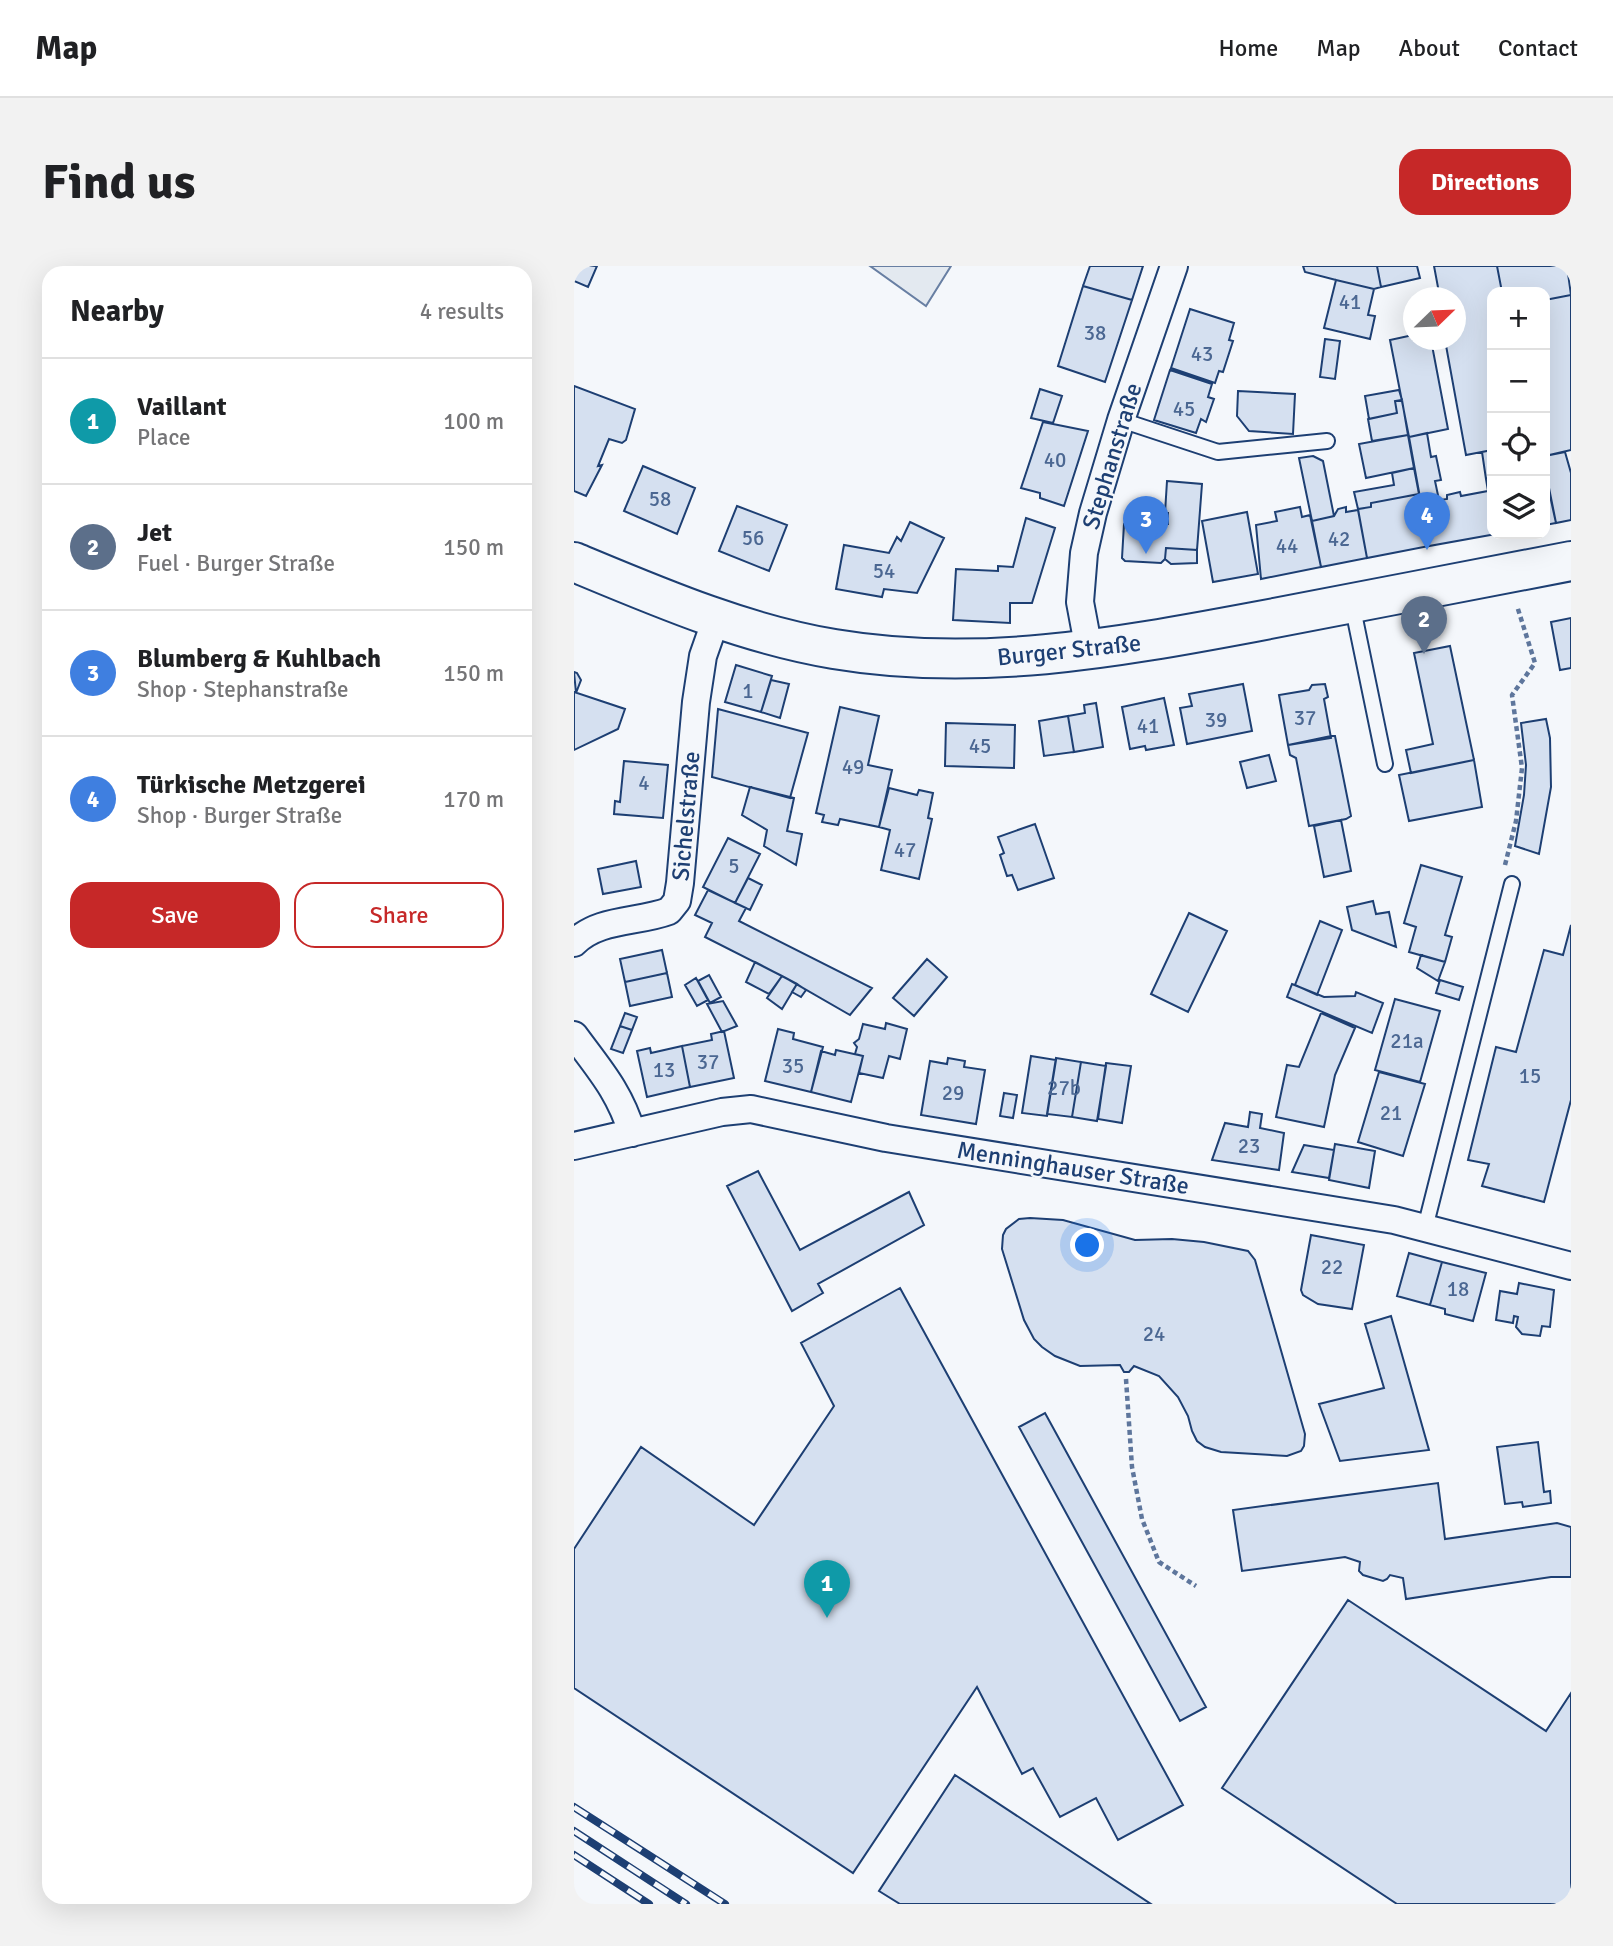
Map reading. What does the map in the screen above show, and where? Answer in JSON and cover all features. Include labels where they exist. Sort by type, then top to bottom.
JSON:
[{"type":"main road","name":"Burger Straße","points":[[574,562],[716,619],[832,649],[910,658],[1004,659],[1089,650],[1352,604],[1571,561]]},
{"type":"street","name":"Stephanstraße","points":[[1089,650],[1080,595],[1084,553],[1121,419],[1174,266]]},
{"type":"street","name":"Sichelstraße","points":[[574,943],[605,925],[668,911],[677,901],[696,702],[703,656],[716,619]]},
{"type":"street","points":[[574,1035],[617,1094],[632,1133]]},
{"type":"street","name":"Menninghauser Straße","points":[[574,1146],[722,1112],[751,1109],[886,1138],[1350,1213],[1425,1228],[1571,1265]]},
{"type":"lane","points":[[1121,419],[1218,452],[1327,441]]},
{"type":"lane","points":[[1352,604],[1385,764]]},
{"type":"lane","points":[[1425,1228],[1512,884]]},
{"type":"path","points":[[1485,578],[1516,602],[1535,663],[1512,695],[1522,768],[1516,821],[1500,883],[1512,884]]},
{"type":"path","points":[[1126,1378],[1132,1467],[1142,1519],[1159,1562],[1196,1587]]},
{"type":"shaded area","points":[[870,266],[951,266],[926,306]]},
{"type":"building","points":[[574,266],[597,266],[588,287],[574,281]]},
{"type":"building","points":[[1090,266],[1143,266],[1132,300],[1083,286]]},
{"type":"building","points":[[1303,266],[1377,266],[1381,287],[1374,289],[1305,272]]},
{"type":"building","points":[[1377,266],[1417,266],[1420,278],[1381,287]]},
{"type":"building","points":[[1434,266],[1497,266],[1501,287],[1487,287],[1487,451],[1466,455],[1447,350],[1466,350],[1466,287],[1438,287]]},
{"type":"building","points":[[1497,266],[1567,266],[1571,295],[1550,299],[1550,287],[1501,287]]},
{"type":"building","points":[[1336,280],[1374,289],[1368,315],[1375,316],[1370,339],[1324,328]]},
{"type":"building","points":[[1083,286],[1132,300],[1105,382],[1058,366]]},
{"type":"building","points":[[1571,295],[1571,450],[1550,455],[1550,350],[1550,299]]},
{"type":"building","points":[[1190,309],[1234,323],[1229,340],[1233,341],[1223,372],[1219,371],[1215,383],[1171,368]]},
{"type":"building","points":[[1403,337],[1403,350],[1433,350],[1448,429],[1409,437],[1390,340]]},
{"type":"building","points":[[1325,339],[1340,341],[1335,379],[1320,377]]},
{"type":"building","points":[[1170,370],[1212,384],[1208,397],[1214,399],[1206,422],[1201,419],[1196,433],[1154,420]]},
{"type":"building","points":[[574,386],[635,409],[626,440],[622,443],[609,439],[598,466],[602,465],[586,496],[574,491]]},
{"type":"building","points":[[1040,389],[1062,396],[1053,423],[1031,418]]},
{"type":"building","points":[[1399,390],[1402,400],[1395,401],[1397,413],[1369,419],[1365,396]]},
{"type":"building","points":[[1238,391],[1295,394],[1293,434],[1249,431],[1237,416]]},
{"type":"building","points":[[1402,400],[1408,435],[1372,441],[1368,419],[1397,413],[1395,401]]},
{"type":"building","points":[[1043,422],[1088,431],[1064,506],[1040,498],[1040,493],[1021,488]]},
{"type":"building","points":[[1427,433],[1431,457],[1436,456],[1441,480],[1435,481],[1439,500],[1421,503],[1409,437]]},
{"type":"building","points":[[1408,435],[1414,468],[1366,478],[1359,444]]},
{"type":"building","points":[[1487,451],[1487,479],[1486,479],[1482,452]]},
{"type":"building","points":[[1565,452],[1571,473],[1571,520],[1556,523],[1550,496],[1550,455]]},
{"type":"building","points":[[1313,456],[1323,461],[1334,516],[1312,521],[1299,458]]},
{"type":"building","points":[[643,466],[695,488],[677,534],[624,511]]},
{"type":"building","points":[[1414,468],[1419,494],[1371,503],[1371,507],[1358,509],[1354,492],[1394,485],[1392,473]]},
{"type":"building","points":[[1167,481],[1202,484],[1197,550],[1166,548],[1165,559],[1161,563],[1125,561],[1122,558],[1124,524],[1127,521],[1168,524],[1168,513],[1165,513]]},
{"type":"building","points":[[1487,491],[1487,536],[1429,546],[1421,503],[1447,499],[1447,495],[1460,492],[1461,496]]},
{"type":"building","points":[[1550,493],[1556,523],[1550,524]]},
{"type":"building","points":[[1419,494],[1429,546],[1367,558],[1358,509],[1371,507],[1371,503]]},
{"type":"building","points":[[737,506],[787,525],[769,571],[719,551]]},
{"type":"building","points":[[1300,507],[1302,517],[1310,515],[1321,567],[1261,579],[1256,525],[1277,521],[1275,512]]},
{"type":"building","points":[[1346,507],[1346,512],[1358,510],[1367,558],[1321,567],[1312,521],[1334,516],[1338,509]]},
{"type":"building","points":[[1247,512],[1258,574],[1213,582],[1202,521]]},
{"type":"building","points":[[1026,518],[1055,528],[1032,603],[1010,603],[1010,623],[953,620],[956,569],[998,571],[998,566],[1013,567]]},
{"type":"building","points":[[910,522],[944,538],[917,593],[884,589],[882,597],[836,589],[844,545],[889,553],[897,537],[901,541]]},
{"type":"building","points":[[1166,548],[1197,550],[1197,563],[1171,564],[1165,559]]},
{"type":"building","points":[[1571,618],[1571,668],[1560,670],[1551,622]]},
{"type":"building","points":[[1450,646],[1474,760],[1411,773],[1406,750],[1433,744],[1414,653]]},
{"type":"building","points":[[736,665],[772,676],[761,712],[725,702]]},
{"type":"building","points":[[574,672],[581,680],[576,693]]},
{"type":"building","points":[[771,680],[789,684],[780,718],[761,712]]},
{"type":"building","points":[[1243,684],[1252,731],[1187,744],[1180,708],[1192,706],[1189,694]]},
{"type":"building","points":[[1325,684],[1328,697],[1324,699],[1331,738],[1288,745],[1279,695],[1309,690],[1312,685]]},
{"type":"building","points":[[574,692],[625,709],[618,729],[574,750]]},
{"type":"building","points":[[1164,698],[1174,745],[1146,750],[1145,746],[1130,749],[1122,707]]},
{"type":"building","points":[[1096,703],[1103,747],[1074,752],[1068,716],[1085,713],[1084,705]]},
{"type":"building","points":[[840,707],[879,716],[868,765],[892,770],[879,827],[840,819],[838,825],[822,822],[824,815],[816,813]]},
{"type":"building","points":[[718,709],[808,733],[790,798],[712,777]]},
{"type":"building","points":[[1068,716],[1074,752],[1044,756],[1039,721]]},
{"type":"building","points":[[1546,719],[1550,738],[1551,787],[1539,854],[1515,846],[1526,765],[1521,723]]},
{"type":"building","points":[[946,723],[1015,725],[1014,768],[945,766]]},
{"type":"building","points":[[1335,736],[1351,816],[1309,826],[1296,758],[1290,755],[1288,745]]},
{"type":"building","points":[[1269,755],[1276,781],[1247,788],[1240,762]]},
{"type":"building","points":[[1474,760],[1482,807],[1409,821],[1399,775]]},
{"type":"building","points":[[624,761],[668,765],[663,818],[614,814],[615,801],[620,802]]},
{"type":"building","points":[[750,787],[794,798],[787,831],[802,834],[796,865],[764,846],[767,830],[742,815]]},
{"type":"building","points":[[889,788],[917,795],[919,790],[933,793],[928,818],[932,819],[919,879],[881,870],[890,830],[879,827]]},
{"type":"building","points":[[1341,820],[1351,871],[1324,877],[1314,826]]},
{"type":"building","points":[[1035,824],[1054,878],[1018,890],[1012,875],[1007,876],[1000,855],[1004,853],[998,837]]},
{"type":"building","points":[[728,838],[760,854],[735,903],[703,887]]},
{"type":"building","points":[[636,861],[641,887],[603,894],[598,869]]},
{"type":"building","points":[[1421,865],[1462,877],[1445,935],[1452,937],[1445,962],[1409,952],[1416,927],[1404,923]]},
{"type":"building","points":[[748,878],[762,885],[750,910],[735,903]]},
{"type":"building","points":[[708,890],[746,908],[739,921],[872,988],[850,1015],[782,976],[705,937],[712,923],[695,915]]},
{"type":"building","points":[[1373,901],[1376,914],[1389,912],[1396,947],[1352,930],[1347,907]]},
{"type":"building","points":[[1189,913],[1227,931],[1188,1012],[1151,994]]},
{"type":"building","points":[[1320,921],[1342,930],[1317,995],[1295,985]]},
{"type":"building","points":[[1571,925],[1571,1100],[1544,1202],[1482,1186],[1489,1164],[1468,1160],[1496,1047],[1516,1052],[1544,950],[1563,955]]},
{"type":"building","points":[[662,950],[667,973],[625,982],[620,959]]},
{"type":"building","points":[[1421,955],[1445,962],[1438,981],[1417,968]]},
{"type":"building","points":[[927,959],[947,977],[914,1016],[893,998]]},
{"type":"building","points":[[755,962],[782,976],[769,994],[746,982]]},
{"type":"building","points":[[667,973],[672,997],[630,1006],[625,982]]},
{"type":"building","points":[[709,975],[721,997],[710,1003],[698,981]]},
{"type":"building","points":[[782,976],[797,984],[782,1009],[767,998]]},
{"type":"building","points":[[696,978],[708,1000],[697,1006],[685,985]]},
{"type":"building","points":[[1440,980],[1463,987],[1459,1000],[1436,993]]},
{"type":"building","points":[[797,984],[806,990],[801,997],[792,992]]},
{"type":"building","points":[[1292,984],[1324,997],[1355,996],[1356,992],[1383,1003],[1372,1033],[1287,997]]},
{"type":"building","points":[[1395,999],[1440,1011],[1420,1082],[1375,1070]]},
{"type":"building","points":[[723,1001],[737,1026],[722,1032],[707,1004]]},
{"type":"building","points":[[625,1013],[637,1017],[632,1030],[620,1026]]},
{"type":"building","points":[[1321,1013],[1355,1028],[1335,1075],[1324,1127],[1276,1117],[1287,1065],[1299,1067]]},
{"type":"building","points":[[886,1023],[907,1029],[900,1059],[889,1056],[883,1078],[859,1073],[863,1056],[855,1054],[857,1047],[854,1043],[859,1039],[863,1024],[885,1029]]},
{"type":"building","points":[[620,1026],[632,1030],[623,1053],[611,1049]]},
{"type":"building","points":[[778,1029],[794,1033],[793,1039],[823,1047],[811,1092],[765,1081]]},
{"type":"building","points":[[724,1031],[734,1078],[690,1087],[682,1046],[712,1040],[711,1034]]},
{"type":"building","points":[[682,1046],[690,1087],[647,1097],[637,1051],[650,1048],[651,1053]]},
{"type":"building","points":[[836,1050],[863,1056],[851,1102],[811,1092],[821,1051],[835,1055]]},
{"type":"building","points":[[1031,1056],[1056,1060],[1047,1116],[1022,1113]]},
{"type":"building","points":[[948,1058],[965,1061],[964,1067],[985,1070],[976,1124],[921,1115],[930,1061],[947,1064]]},
{"type":"building","points":[[1056,1058],[1081,1062],[1072,1117],[1047,1114]]},
{"type":"building","points":[[1081,1062],[1106,1066],[1097,1121],[1072,1117]]},
{"type":"building","points":[[1106,1063],[1131,1066],[1122,1123],[1098,1119]]},
{"type":"building","points":[[1379,1072],[1425,1084],[1403,1156],[1358,1142]]},
{"type":"building","points":[[1004,1093],[1017,1095],[1013,1118],[1000,1116]]},
{"type":"building","points":[[1250,1112],[1262,1114],[1260,1128],[1284,1133],[1279,1170],[1212,1160],[1225,1123],[1248,1127]]},
{"type":"building","points":[[1335,1144],[1375,1151],[1369,1188],[1329,1180]]},
{"type":"building","points":[[1304,1145],[1334,1150],[1329,1178],[1292,1172]]},
{"type":"building","points":[[758,1171],[800,1250],[909,1192],[924,1225],[818,1284],[823,1293],[792,1311],[727,1186]]},
{"type":"building","points":[[1019,1219],[1063,1220],[1135,1240],[1204,1242],[1248,1251],[1255,1260],[1305,1434],[1301,1451],[1287,1456],[1221,1452],[1205,1447],[1197,1441],[1178,1397],[1159,1376],[1134,1366],[1129,1372],[1124,1372],[1120,1365],[1080,1366],[1055,1356],[1042,1347],[1034,1339],[1024,1320],[1002,1249],[1006,1229]]},
{"type":"building","points":[[1311,1235],[1364,1245],[1352,1309],[1318,1304],[1303,1295],[1301,1290]]},
{"type":"building","points":[[1409,1253],[1442,1262],[1430,1305],[1397,1296]]},
{"type":"building","points":[[1442,1262],[1486,1273],[1473,1321],[1445,1314],[1445,1309],[1430,1305]]},
{"type":"building","points":[[1519,1283],[1554,1290],[1550,1327],[1542,1326],[1540,1336],[1522,1334],[1516,1327],[1518,1317],[1514,1316],[1513,1323],[1496,1320],[1500,1291],[1517,1294]]},
{"type":"building","points":[[900,1288],[1183,1805],[1118,1840],[1096,1798],[1060,1817],[1033,1768],[1022,1774],[977,1687],[853,1873],[574,1688],[574,1549],[641,1447],[754,1525],[834,1406],[801,1343]]},
{"type":"building","points":[[1391,1316],[1429,1450],[1340,1461],[1319,1404],[1384,1388],[1365,1324]]},
{"type":"building","points":[[1045,1413],[1206,1707],[1180,1721],[1019,1427]]},
{"type":"building","points":[[1538,1442],[1544,1492],[1550,1491],[1551,1503],[1523,1507],[1522,1502],[1505,1504],[1497,1447]]},
{"type":"building","points":[[1438,1483],[1445,1539],[1557,1523],[1571,1527],[1571,1577],[1551,1577],[1406,1599],[1403,1578],[1390,1575],[1383,1581],[1363,1575],[1359,1571],[1360,1562],[1345,1557],[1242,1571],[1233,1510]]},
{"type":"building","points":[[1348,1600],[1546,1731],[1571,1693],[1571,1904],[1397,1904],[1222,1788]]},
{"type":"building","points":[[955,1775],[1151,1904],[900,1904],[879,1891]]},
{"type":"railway","points":[[574,1807],[725,1904]]},
{"type":"railway","points":[[574,1831],[686,1904]]},
{"type":"railway","points":[[574,1855],[649,1904]]},
{"type":"place","name":"Türkische Metzgerei","points":[[1427,550]]},
{"type":"place","name":"Blumberg & Kuhlbach","points":[[1146,554]]},
{"type":"place","name":"Jet","points":[[1424,654]]},
{"type":"place","name":"Vaillant","points":[[827,1618]]}]
